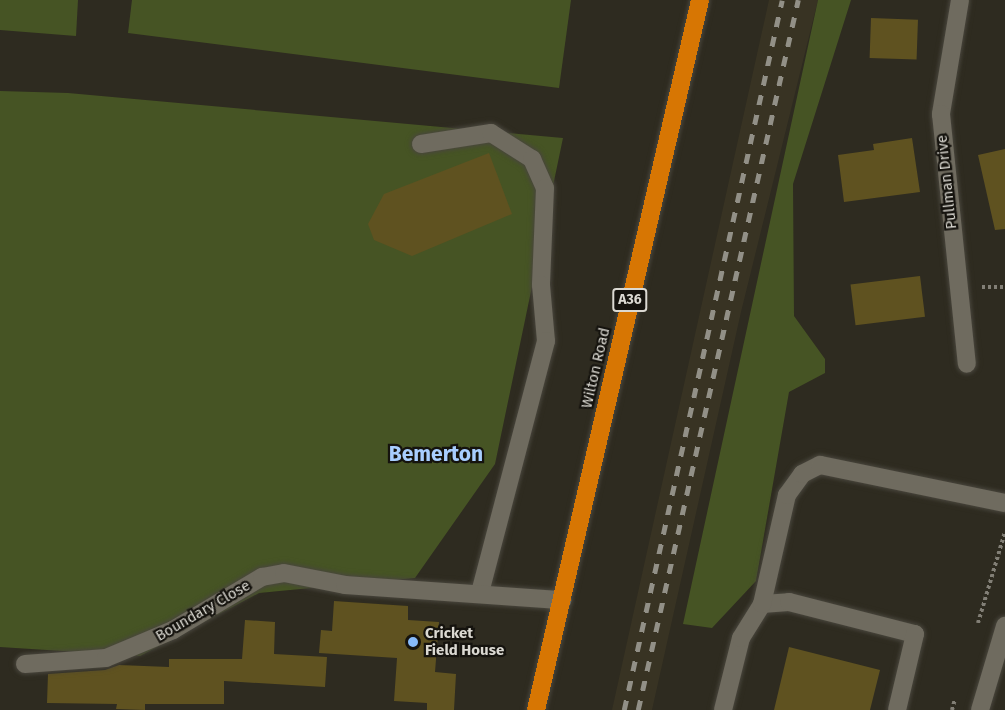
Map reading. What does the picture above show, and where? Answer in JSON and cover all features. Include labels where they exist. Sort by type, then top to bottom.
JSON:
[{"type":"highway","name":"Wilton Road","points":[[536,710],[700,0]]},
{"type":"street","name":"Pullman Drive","points":[[960,0],[941,114],[967,364]]},
{"type":"street","points":[[421,144],[491,133],[531,159],[545,188],[541,285],[546,341],[480,592]]},
{"type":"street","points":[[723,710],[741,638],[762,604],[787,495],[802,474],[820,465],[1005,504]]},
{"type":"street","name":"Boundary Close","points":[[25,664],[106,658],[173,630],[262,577],[284,573],[345,585],[480,592],[562,600]]},
{"type":"street","points":[[762,604],[789,602],[915,634],[897,710]]},
{"type":"street","points":[[980,710],[1005,626]]},
{"type":"shaded area","points":[[769,0],[818,0],[741,312],[652,710],[612,710]]},
{"type":"green space","points":[[0,0],[78,0],[76,36],[0,30]]},
{"type":"green space","points":[[132,0],[571,0],[559,88],[128,33]]},
{"type":"green space","points":[[818,0],[851,0],[793,184],[794,316],[825,359],[825,373],[789,392],[756,581],[712,628],[683,624]]},
{"type":"green space","points":[[0,91],[68,93],[563,138],[495,464],[415,578],[259,593],[140,656],[0,647]]},
{"type":"building","points":[[871,18],[918,20],[917,60],[870,58]]},
{"type":"building","points":[[912,138],[920,192],[844,202],[838,155],[874,150],[873,144]]},
{"type":"building","points":[[1005,149],[1005,229],[995,230],[978,155]]},
{"type":"building","points":[[489,153],[512,214],[412,256],[374,240],[368,224],[384,194]]},
{"type":"building","points":[[920,276],[925,317],[856,325],[851,285]]},
{"type":"building","points":[[334,601],[408,606],[408,620],[439,622],[435,672],[456,674],[454,710],[427,710],[427,703],[394,701],[397,658],[319,653],[321,630],[332,631]]},
{"type":"building","points":[[245,620],[275,622],[274,654],[327,657],[325,687],[224,681],[224,704],[145,704],[145,710],[116,709],[117,704],[47,703],[48,674],[105,670],[119,665],[169,667],[169,659],[242,659]]},
{"type":"building","points":[[789,647],[880,670],[870,710],[774,710]]},
{"type":"railway","points":[[624,710],[782,0]]},
{"type":"railway","points":[[638,710],[798,0]]},
{"type":"place","name":"Cricket Field House","points":[[413,642]]},
{"type":"district","name":"Bemerton","points":[[436,454]]}]
